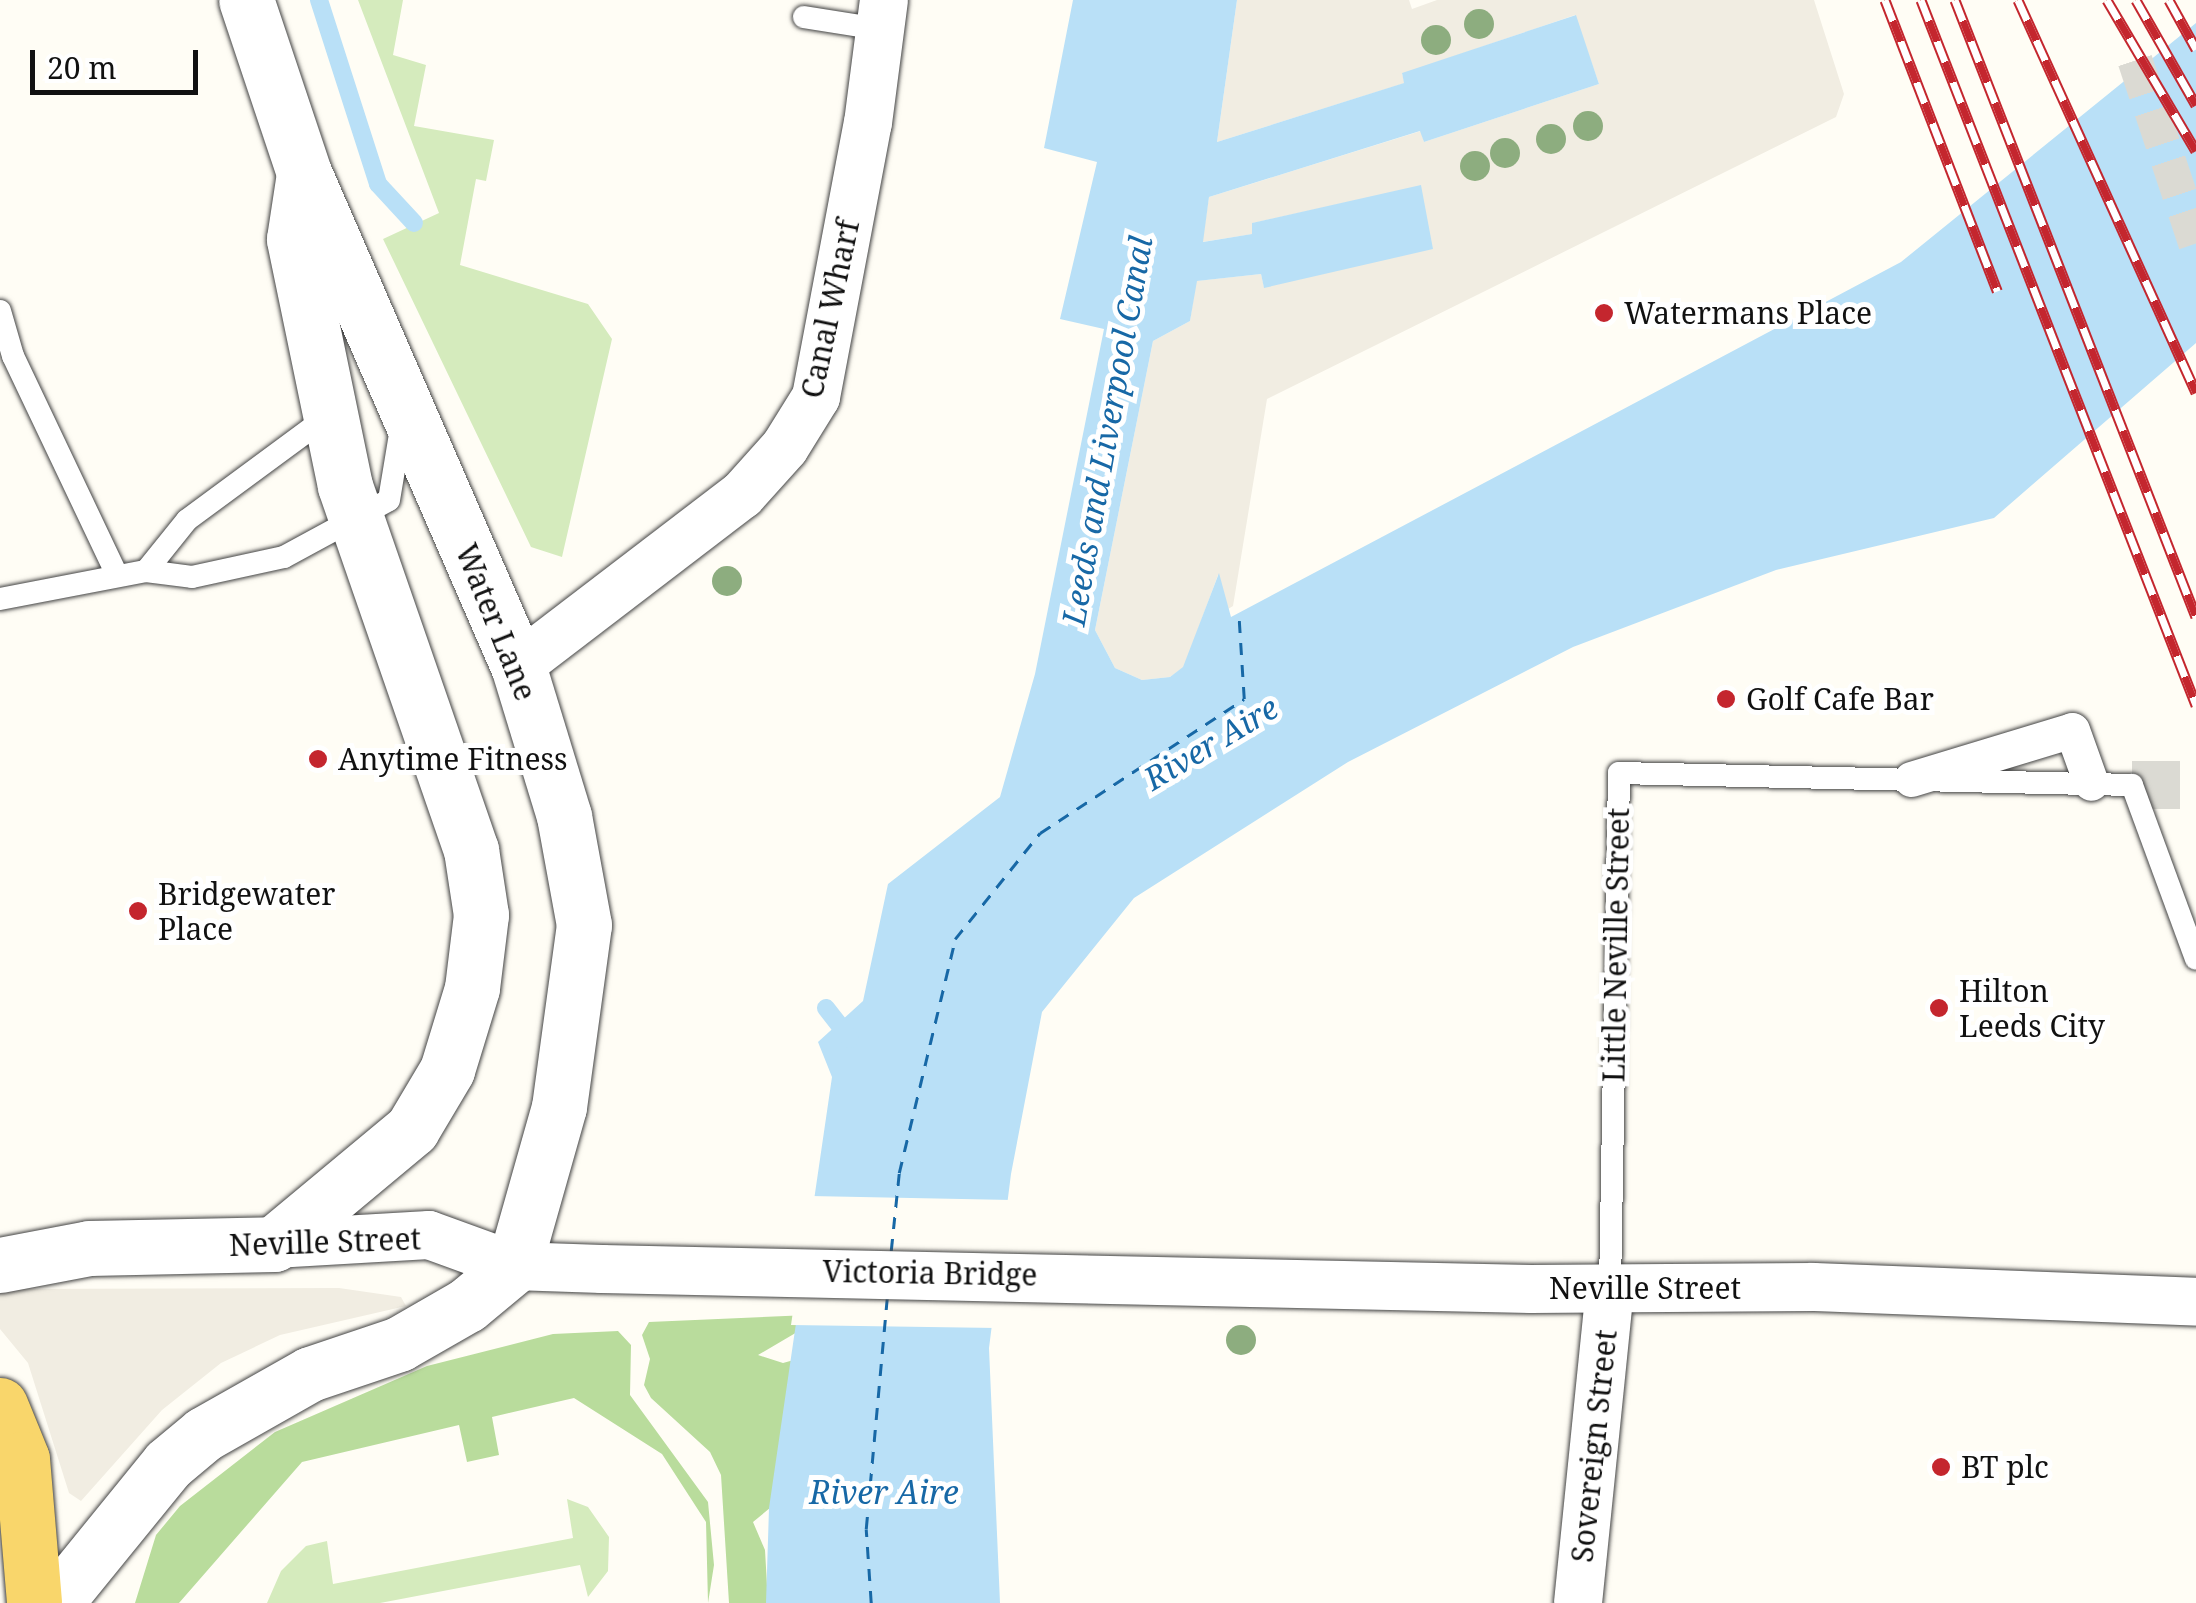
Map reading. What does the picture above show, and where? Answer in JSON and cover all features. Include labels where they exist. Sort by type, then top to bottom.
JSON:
[{"type":"main road","points":[[0,1404],[22,1460],[34,1603]]},
{"type":"street","name":"Water Lane","points":[[246,0],[304,173],[518,666],[564,816],[584,926],[559,1107],[514,1266]]},
{"type":"street","name":"Canal Wharf","points":[[518,666],[742,495],[785,448],[816,398],[882,15]]},
{"type":"street","name":"Water Lane","points":[[274,1244],[373,1164],[430,1104],[472,988],[481,915],[471,850],[357,520],[329,415],[294,239],[304,173]]},
{"type":"street","name":"Little Neville Street","points":[[1911,780],[2072,730],[2090,783]]},
{"type":"street","name":"Neville Street","points":[[0,1265],[89,1248],[274,1244],[429,1235],[514,1266],[766,1269]]},
{"type":"street","points":[[55,1603],[168,1464],[204,1434],[310,1374],[399,1344],[466,1305],[514,1266]]},
{"type":"street","name":"Victoria Bridge","points":[[766,1269],[1094,1276]]},
{"type":"street","name":"Neville Street","points":[[1094,1276],[1610,1289],[1813,1287],[2196,1302]]},
{"type":"street","name":"Sovereign Street","points":[[1578,1603],[1610,1289]]},
{"type":"lane","points":[[804,17],[882,15]]},
{"type":"lane","points":[[0,311],[13,356],[116,576]]},
{"type":"lane","points":[[0,599],[146,571],[192,577],[284,557],[357,520],[390,500],[398,471],[401,440],[388,366]]},
{"type":"lane","points":[[146,571],[187,520],[329,415]]},
{"type":"lane","name":"Little Neville Street","points":[[1610,1289],[1619,774],[2132,784],[2196,959]]},
{"type":"green space","points":[[358,0],[403,0],[393,55],[426,65],[414,126],[494,140],[486,181],[476,179],[460,265],[588,304],[612,339],[562,557],[531,547],[383,239],[439,213]]},
{"type":"green space","points":[[809,1315],[804,1328],[758,1355],[783,1363],[801,1358],[776,1503],[753,1522],[765,1550],[768,1603],[729,1603],[721,1475],[710,1452],[651,1398],[644,1385],[650,1359],[642,1335],[649,1322]]},
{"type":"green space","points":[[618,1331],[631,1345],[630,1395],[708,1502],[714,1565],[708,1603],[706,1522],[662,1454],[574,1398],[492,1417],[499,1455],[467,1462],[459,1425],[302,1462],[179,1603],[135,1603],[156,1535],[180,1506],[275,1432],[427,1366],[553,1334]]},
{"type":"green space","points":[[567,1499],[588,1507],[609,1537],[608,1571],[588,1597],[580,1565],[380,1603],[267,1603],[281,1571],[306,1546],[327,1541],[333,1584],[573,1538]]},
{"type":"shaded area","points":[[1237,0],[1409,0],[1412,9],[1437,0],[1814,0],[1844,94],[1836,117],[1267,399],[1233,606],[1228,609],[1218,575],[1184,667],[1170,677],[1142,680],[1115,668],[1095,630],[1153,341],[1190,321],[1196,281],[1261,274],[1264,287],[1421,186],[1253,223],[1253,234],[1202,242],[1209,197],[1421,131],[1424,142],[1599,84],[1575,15],[1402,74],[1405,83],[1217,142]]},
{"type":"shaded area","points":[[339,1288],[401,1297],[406,1306],[280,1335],[221,1363],[162,1410],[81,1501],[69,1493],[28,1363],[0,1329],[0,1289]]},
{"type":"water","name":"River Aire","points":[[1073,0],[1237,0],[1217,142],[1404,83],[1402,73],[1576,15],[1599,84],[1424,142],[1420,131],[1209,197],[1203,242],[1252,234],[1252,223],[1421,185],[1433,249],[1264,288],[1261,274],[1197,281],[1190,321],[1153,341],[1095,630],[1115,668],[1142,680],[1170,677],[1183,667],[1219,573],[1231,617],[1901,262],[2196,23],[2196,343],[1994,518],[1776,570],[1573,647],[1348,762],[1134,898],[1042,1012],[1011,1174],[989,1348],[1000,1603],[766,1603],[769,1508],[832,1077],[818,1042],[863,1001],[888,884],[1000,797],[1035,674],[1104,329],[1060,319],[1097,162],[1044,148]]},
{"type":"pier","points":[[810,1196],[1012,1200],[997,1328],[791,1325]]},
{"type":"waterway","points":[[319,0],[378,184],[414,223]]},
{"type":"waterway","points":[[826,1008],[850,1039]]},
{"type":"ferry route","points":[[891,1251],[899,1173],[955,939],[1040,833],[1244,699],[1239,619]]},
{"type":"ferry route","points":[[871,1603],[866,1529],[887,1298]]},
{"type":"tunnel","points":[[2135,60],[2196,243]]},
{"type":"tunnel","points":[[2132,785],[2196,785]]},
{"type":"railway","points":[[1885,0],[1997,291]]},
{"type":"railway","points":[[1921,0],[2196,705]]},
{"type":"railway","points":[[1955,0],[2196,617]]},
{"type":"railway","points":[[2018,0],[2196,393]]},
{"type":"railway","points":[[2107,0],[2196,151]]},
{"type":"railway","points":[[2136,0],[2196,105]]},
{"type":"railway","points":[[2169,0],[2196,49]]},
{"type":"place","name":"Watermans Place","points":[[1604,313]]},
{"type":"place","name":"Golf Cafe Bar","points":[[1726,699]]},
{"type":"place","name":"Anytime Fitness","points":[[318,759]]},
{"type":"place","name":"Bridgewater Place","points":[[138,911]]},
{"type":"place","name":"Hilton Leeds City","points":[[1939,1008]]},
{"type":"place","name":"BT plc","points":[[1941,1467]]},
{"type":"water label","name":"Leeds and Liverpool Canal","points":[[1107,431]]}]
